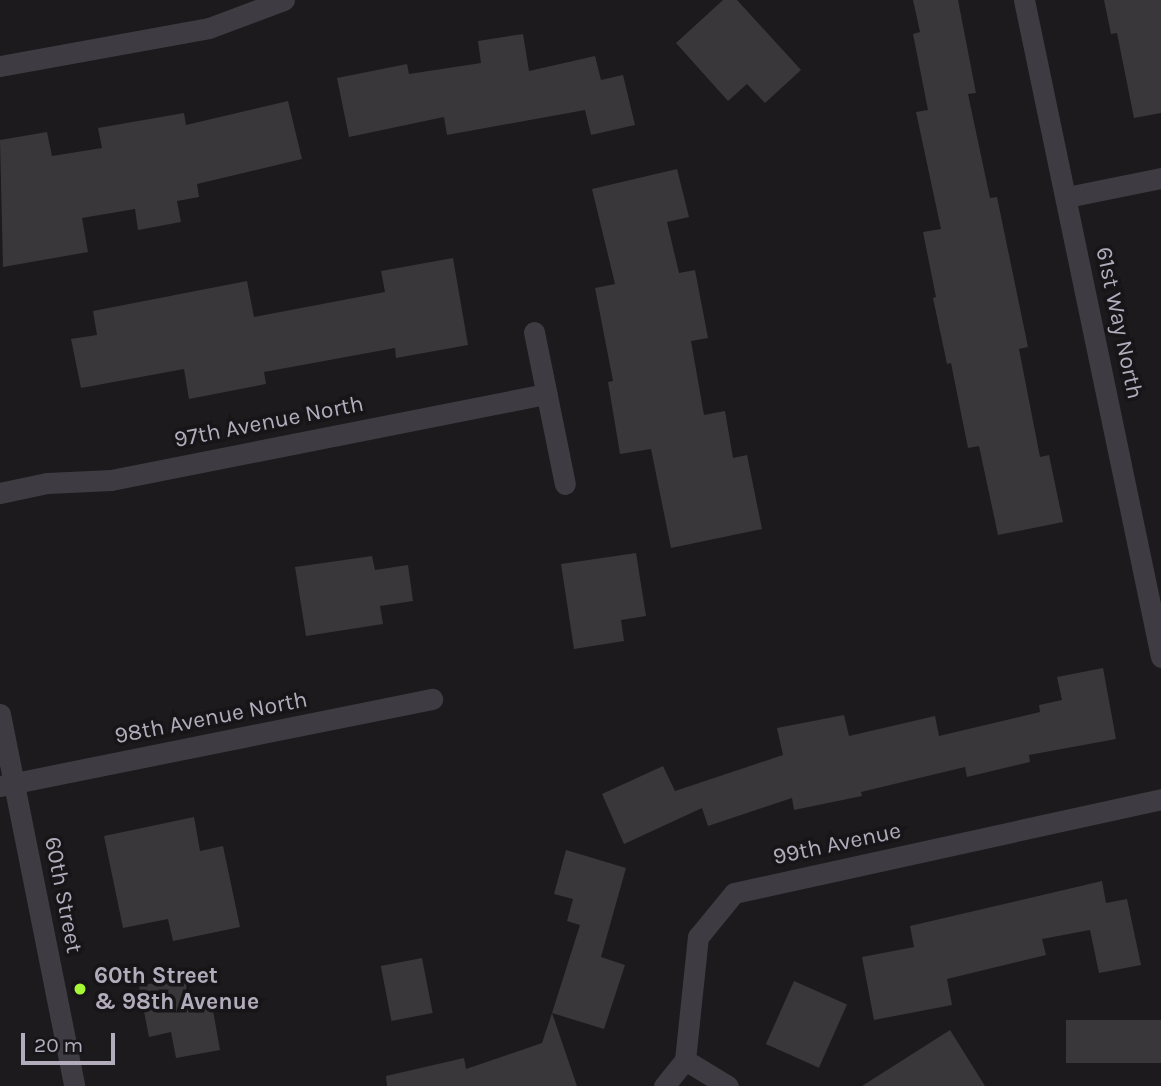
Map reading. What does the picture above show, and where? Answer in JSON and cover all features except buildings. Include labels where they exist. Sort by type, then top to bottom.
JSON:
[{"type":"street","points":[[0,66],[209,27],[284,0]]},
{"type":"street","name":"61st Way North","points":[[1024,0],[1161,657]]},
{"type":"street","points":[[1066,197],[1161,178]]},
{"type":"street","points":[[534,332],[565,484]]},
{"type":"street","name":"97th Avenue North","points":[[0,493],[47,483],[111,480],[547,394]]},
{"type":"street","name":"98th Avenue North","points":[[7,785],[432,699]]},
{"type":"street","name":"60th Street","points":[[0,714],[7,785],[74,1086]]},
{"type":"street","name":"99th Avenue","points":[[685,1060],[698,937],[734,893],[1161,799]]},
{"type":"street","points":[[664,1086],[685,1060],[727,1086]]},
{"type":"place","name":"60th Street & 98th Avenue","points":[[80,989]]}]
